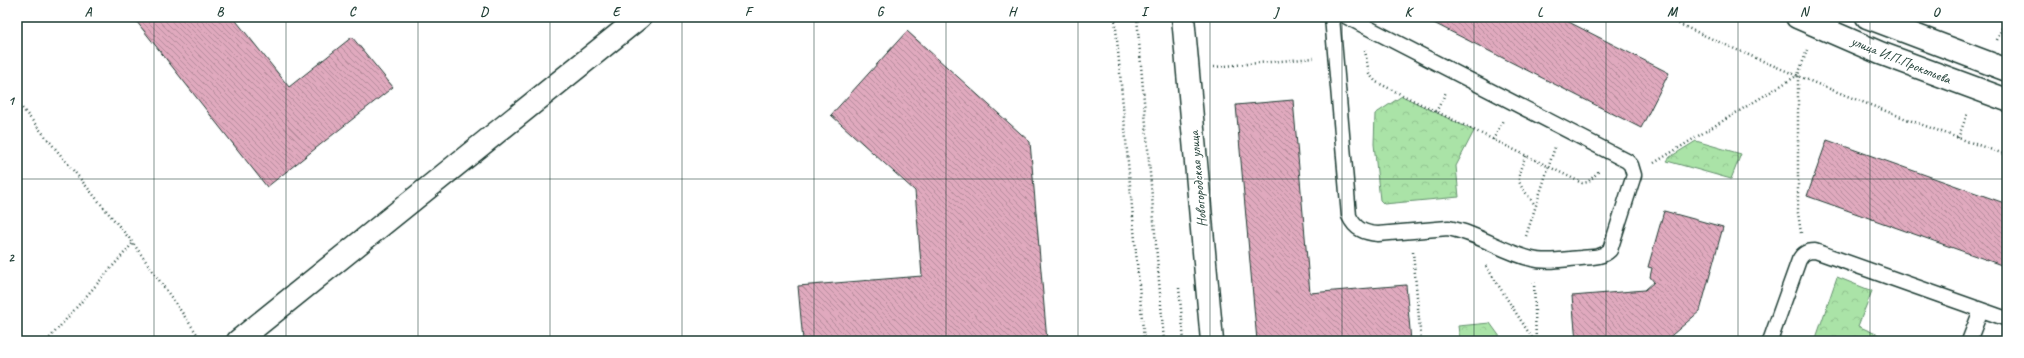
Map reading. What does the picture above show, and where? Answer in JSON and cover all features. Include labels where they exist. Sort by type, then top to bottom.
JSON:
[{"type":"street","points":[[238,341],[640,17]]},
{"type":"street","name":"Новогородская улица","points":[[1183,17],[1212,341]]},
{"type":"street","name":"улица И.П.Прокопьева","points":[[1797,17],[1880,53],[2007,100]]},
{"type":"street","name":"улица И.П.Прокопьева","points":[[1867,17],[1890,21],[2007,70]]},
{"type":"street","points":[[1880,53],[1890,21]]},
{"type":"lane","points":[[1332,17],[1349,216],[1359,229],[1368,234],[1456,230],[1475,235],[1519,255],[1534,260],[1544,261],[1600,257],[1608,253],[1613,246],[1634,175],[1631,165],[1617,154],[1347,17]]},
{"type":"lane","points":[[1770,341],[1799,260],[1805,253],[1815,251],[2007,319]]},
{"type":"lane","points":[[1969,341],[1981,310]]},
{"type":"path","points":[[1115,17],[1144,341]]},
{"type":"path","points":[[1137,17],[1164,341]]},
{"type":"path","points":[[1664,17],[1747,56],[1798,74],[1870,105],[2007,155]]},
{"type":"path","points":[[1996,41],[2006,20],[2000,17]]},
{"type":"path","points":[[1362,25],[1367,68],[1372,78],[1376,82],[1585,184],[1617,154]]},
{"type":"path","points":[[1805,253],[1798,213],[1798,74],[1810,44]]},
{"type":"path","points":[[1207,67],[1335,56]]},
{"type":"path","points":[[1634,175],[1798,74]]},
{"type":"path","points":[[17,102],[133,243],[202,341]]},
{"type":"path","points":[[1958,138],[1969,111]]},
{"type":"path","points":[[1519,255],[1562,126]]},
{"type":"path","points":[[1526,156],[1518,172],[1518,179],[1535,206]]},
{"type":"path","points":[[1411,231],[1421,341]]},
{"type":"path","points":[[47,341],[133,243]]},
{"type":"path","points":[[1534,260],[1535,341]]},
{"type":"path","points":[[1484,264],[1535,341]]},
{"type":"green space","points":[[1402,96],[1474,131],[1456,166],[1459,197],[1384,204],[1380,200],[1374,144],[1375,114]]},
{"type":"green space","points":[[1696,141],[1741,154],[1731,179],[1667,161],[1670,157]]},
{"type":"green space","points":[[1837,277],[1872,291],[1858,326],[1892,341],[1815,341]]},
{"type":"green space","points":[[1490,323],[1503,341],[1460,341],[1458,326]]},
{"type":"building","points":[[133,17],[233,17],[289,87],[352,37],[393,87],[267,187]]},
{"type":"building","points":[[1422,17],[1559,17],[1669,73],[1641,128]]},
{"type":"building","points":[[907,31],[1030,142],[1047,341],[803,341],[798,286],[922,276],[915,191],[831,115]]},
{"type":"building","points":[[1293,100],[1310,293],[1406,285],[1411,341],[1257,341],[1236,105]]},
{"type":"building","points":[[1827,140],[2007,204],[2007,267],[1807,196]]},
{"type":"building","points":[[1664,211],[1723,227],[1700,311],[1665,341],[1576,341],[1572,296],[1645,290],[1654,282],[1650,277],[1652,268],[1648,267]]}]
